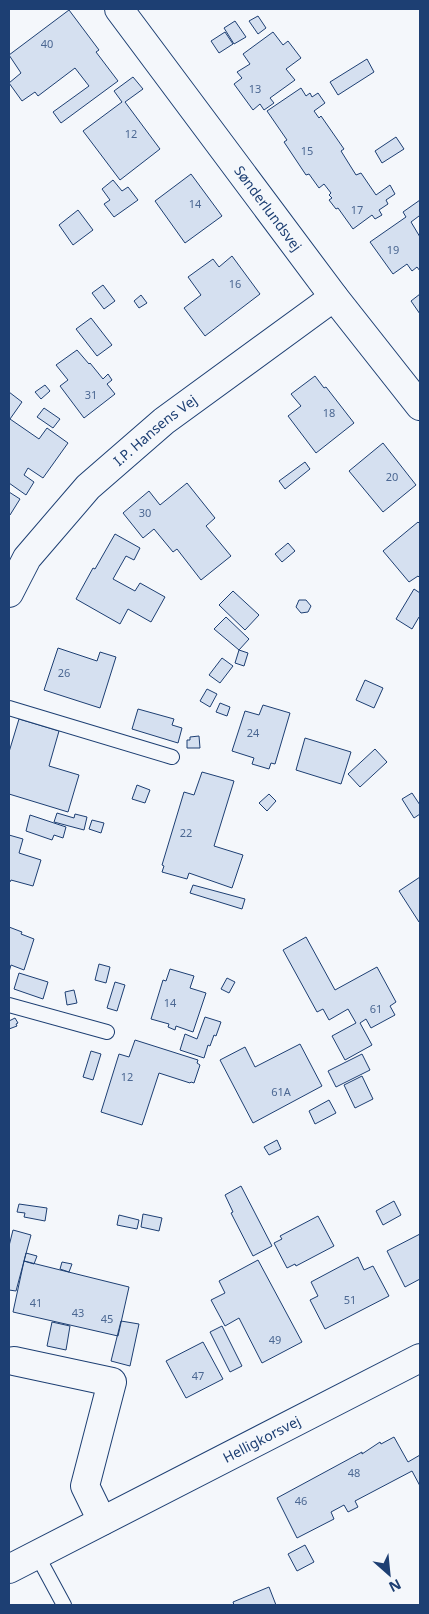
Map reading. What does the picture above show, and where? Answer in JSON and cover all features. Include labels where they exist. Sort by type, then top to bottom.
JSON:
[{"type":"street","name":"Sønderlundsvej","points":[[119,9],[334,297],[420,406]]},
{"type":"street","name":"I.P. Hansens Vej","points":[[9,593],[27,558],[88,487],[164,421],[334,297]]},
{"type":"street","name":"Helligkorsvej","points":[[9,1569],[420,1358]]},
{"type":"street","points":[[14,1361],[112,1382],[85,1486],[102,1521]]},
{"type":"lane","points":[[9,708],[172,757]]},
{"type":"lane","points":[[9,1005],[107,1032]]},
{"type":"lane","points":[[37,1555],[64,1605]]},
{"type":"building","points":[[69,10],[99,50],[96,52],[118,81],[61,123],[53,112],[89,86],[75,68],[38,96],[35,92],[22,101],[9,83],[21,73],[9,55]]},
{"type":"building","points":[[258,16],[266,28],[258,34],[249,21]]},
{"type":"building","points":[[235,21],[246,37],[234,44],[224,28]]},
{"type":"building","points":[[225,32],[233,44],[219,53],[211,41]]},
{"type":"building","points":[[273,32],[283,45],[288,41],[301,58],[286,69],[295,80],[270,98],[274,103],[264,110],[260,104],[253,110],[234,84],[242,78],[237,72],[250,64],[243,54]]},
{"type":"building","points":[[367,59],[374,72],[338,95],[330,82]]},
{"type":"building","points":[[133,77],[143,89],[125,102],[160,149],[120,180],[83,131],[122,102],[114,91]]},
{"type":"building","points":[[301,88],[306,96],[310,93],[312,97],[318,93],[325,103],[314,111],[319,118],[321,116],[344,149],[341,151],[356,175],[361,173],[376,195],[390,185],[395,194],[386,200],[388,204],[379,210],[382,215],[375,219],[372,215],[353,229],[338,208],[336,209],[329,200],[332,198],[329,195],[331,193],[324,184],[319,188],[309,174],[306,175],[284,142],[287,140],[267,111]]},
{"type":"building","points":[[396,137],[404,149],[382,163],[375,151]]},
{"type":"building","points":[[191,174],[222,216],[185,243],[155,201]]},
{"type":"building","points":[[113,180],[122,191],[128,187],[138,200],[114,217],[104,204],[110,200],[102,189]]},
{"type":"building","points":[[420,200],[420,219],[419,216],[411,222],[420,237],[420,271],[417,267],[412,271],[407,264],[393,274],[370,242],[406,217],[403,212]]},
{"type":"building","points":[[78,210],[93,230],[73,245],[59,225]]},
{"type":"building","points":[[232,256],[260,294],[205,336],[184,308],[201,295],[188,277],[213,259],[219,267]]},
{"type":"building","points":[[103,285],[115,301],[104,309],[92,293]]},
{"type":"building","points":[[420,294],[420,314],[411,301]]},
{"type":"building","points":[[141,295],[147,303],[139,308],[134,301]]},
{"type":"building","points":[[91,318],[112,345],[97,356],[76,329]]},
{"type":"building","points":[[77,350],[103,379],[108,374],[112,380],[107,384],[115,394],[84,418],[60,386],[68,380],[56,365]]},
{"type":"building","points":[[315,376],[354,423],[316,453],[288,416],[301,406],[291,394]]},
{"type":"building","points":[[45,385],[50,391],[41,399],[35,392]]},
{"type":"building","points":[[9,392],[22,402],[10,419],[39,439],[47,428],[68,443],[43,478],[28,468],[24,475],[34,482],[26,495],[9,483]]},
{"type":"building","points":[[44,408],[60,419],[53,428],[37,417]]},
{"type":"building","points":[[383,443],[416,485],[383,512],[349,471]]},
{"type":"building","points":[[305,462],[310,469],[285,489],[279,481]]},
{"type":"building","points":[[187,483],[215,518],[206,526],[231,556],[201,580],[177,549],[173,552],[154,529],[143,538],[123,513],[149,491],[160,505]]},
{"type":"building","points":[[9,492],[20,499],[10,515],[9,514]]},
{"type":"building","points":[[418,522],[420,524],[420,578],[418,576],[409,582],[383,551]]},
{"type":"building","points":[[115,534],[140,548],[134,560],[126,556],[113,579],[135,591],[140,583],[165,597],[151,622],[128,609],[120,624],[76,599]]},
{"type":"building","points":[[288,543],[295,551],[282,562],[275,554]]},
{"type":"building","points":[[414,589],[420,593],[420,618],[412,629],[396,619]]},
{"type":"building","points":[[233,591],[259,615],[245,630],[219,605]]},
{"type":"building","points":[[299,600],[306,600],[311,606],[308,612],[301,613],[296,607]]},
{"type":"building","points":[[226,617],[249,639],[239,650],[214,629]]},
{"type":"building","points":[[58,648],[97,661],[100,652],[116,657],[100,708],[44,690]]},
{"type":"building","points":[[239,650],[248,653],[244,666],[235,663]]},
{"type":"building","points":[[222,658],[233,666],[220,683],[209,675]]},
{"type":"building","points":[[365,680],[383,688],[374,708],[356,700]]},
{"type":"building","points":[[207,689],[217,694],[210,707],[200,701]]},
{"type":"building","points":[[220,703],[230,707],[227,716],[216,712]]},
{"type":"building","points":[[263,705],[290,713],[275,764],[271,763],[269,769],[252,764],[254,758],[232,751],[245,711],[259,715]]},
{"type":"building","points":[[138,709],[174,719],[172,725],[182,728],[178,743],[132,729]]},
{"type":"building","points":[[19,719],[59,731],[49,766],[79,775],[68,812],[9,794],[9,752]]},
{"type":"building","points":[[199,736],[200,748],[187,748],[187,740],[190,740],[190,737]]},
{"type":"building","points":[[305,738],[351,752],[341,784],[296,770]]},
{"type":"building","points":[[375,749],[387,762],[360,787],[348,774]]},
{"type":"building","points":[[202,772],[234,781],[214,846],[243,855],[232,888],[189,873],[187,879],[162,872],[164,866],[162,865],[184,792],[194,795]]},
{"type":"building","points":[[137,785],[150,790],[145,803],[132,799]]},
{"type":"building","points":[[412,793],[420,805],[420,814],[414,818],[402,799]]},
{"type":"building","points":[[269,794],[276,801],[267,811],[259,803]]},
{"type":"building","points":[[57,813],[74,818],[75,814],[87,817],[84,830],[54,822]]},
{"type":"building","points":[[30,815],[66,827],[63,838],[54,835],[52,840],[26,831]]},
{"type":"building","points":[[92,820],[104,823],[101,833],[89,829]]},
{"type":"building","points":[[9,835],[23,839],[19,853],[41,860],[33,886],[9,881]]},
{"type":"building","points":[[420,877],[420,921],[419,922],[399,891]]},
{"type":"building","points":[[193,885],[245,899],[242,909],[190,893]]},
{"type":"building","points":[[9,927],[34,939],[24,970],[11,965],[9,972]]},
{"type":"building","points":[[306,937],[335,990],[377,967],[396,1002],[390,1006],[395,1015],[371,1028],[366,1019],[360,1023],[372,1045],[345,1060],[332,1036],[356,1023],[348,1009],[329,1020],[323,1009],[317,1012],[283,950]]},
{"type":"building","points":[[99,964],[110,967],[106,983],[95,980]]},
{"type":"building","points":[[170,969],[194,976],[190,988],[206,993],[193,1032],[176,1026],[175,1030],[168,1027],[169,1024],[151,1019],[163,980],[166,981]]},
{"type":"building","points":[[19,973],[48,982],[43,999],[14,989]]},
{"type":"building","points":[[227,978],[235,982],[229,993],[221,989]]},
{"type":"building","points":[[115,982],[125,985],[117,1011],[107,1008]]},
{"type":"building","points":[[74,990],[77,1003],[67,1005],[65,992]]},
{"type":"building","points":[[205,1017],[221,1022],[216,1036],[214,1035],[210,1046],[208,1045],[204,1058],[180,1050],[185,1034],[197,1039]]},
{"type":"building","points":[[15,1018],[18,1023],[16,1024],[17,1026],[9,1029],[9,1021]]},
{"type":"building","points":[[135,1040],[198,1060],[197,1063],[200,1065],[194,1083],[159,1073],[142,1125],[101,1112],[119,1054],[129,1057]]},
{"type":"building","points":[[300,1044],[322,1086],[253,1123],[220,1060],[245,1047],[255,1067]]},
{"type":"building","points":[[91,1051],[101,1054],[93,1080],[83,1077]]},
{"type":"building","points":[[362,1054],[370,1070],[336,1087],[328,1071]]},
{"type":"building","points":[[362,1076],[373,1099],[355,1108],[344,1085]]},
{"type":"building","points":[[329,1100],[336,1113],[315,1124],[309,1111]]},
{"type":"building","points":[[277,1140],[281,1149],[269,1155],[264,1147]]},
{"type":"building","points":[[241,1186],[272,1246],[253,1256],[231,1213],[233,1212],[225,1195]]},
{"type":"building","points":[[394,1201],[401,1215],[383,1225],[376,1211]]},
{"type":"building","points":[[19,1204],[47,1208],[45,1221],[24,1217],[25,1213],[17,1212]]},
{"type":"building","points":[[143,1214],[162,1218],[159,1231],[141,1227]]},
{"type":"building","points":[[119,1215],[139,1220],[137,1229],[117,1225]]},
{"type":"building","points":[[318,1216],[334,1246],[296,1266],[295,1264],[287,1268],[274,1243],[282,1239],[280,1236]]},
{"type":"building","points":[[13,1230],[31,1235],[16,1291],[9,1290],[9,1246]]},
{"type":"building","points":[[420,1234],[420,1279],[405,1287],[387,1251]]},
{"type":"building","points":[[26,1253],[37,1256],[34,1264],[24,1261]]},
{"type":"building","points":[[358,1257],[364,1270],[373,1266],[389,1296],[325,1329],[310,1300],[318,1296],[311,1282]]},
{"type":"building","points":[[258,1260],[302,1342],[262,1363],[239,1318],[225,1326],[211,1300],[225,1293],[219,1281]]},
{"type":"building","points":[[24,1261],[129,1287],[118,1336],[13,1312]]},
{"type":"building","points":[[62,1262],[72,1264],[69,1272],[60,1269]]},
{"type":"building","points":[[121,1321],[139,1324],[130,1366],[111,1361]]},
{"type":"building","points":[[52,1322],[70,1326],[66,1350],[47,1346]]},
{"type":"building","points":[[222,1326],[242,1366],[230,1372],[210,1332]]},
{"type":"building","points":[[203,1342],[223,1379],[186,1398],[166,1361]]},
{"type":"building","points":[[394,1437],[408,1462],[420,1455],[420,1486],[412,1471],[355,1501],[358,1507],[348,1512],[344,1505],[331,1512],[334,1519],[297,1538],[277,1498],[362,1452],[362,1454],[380,1442],[381,1444]]},
{"type":"building","points":[[305,1545],[314,1562],[297,1571],[288,1554]]},
{"type":"building","points":[[269,1587],[276,1605],[234,1605],[233,1602]]}]
